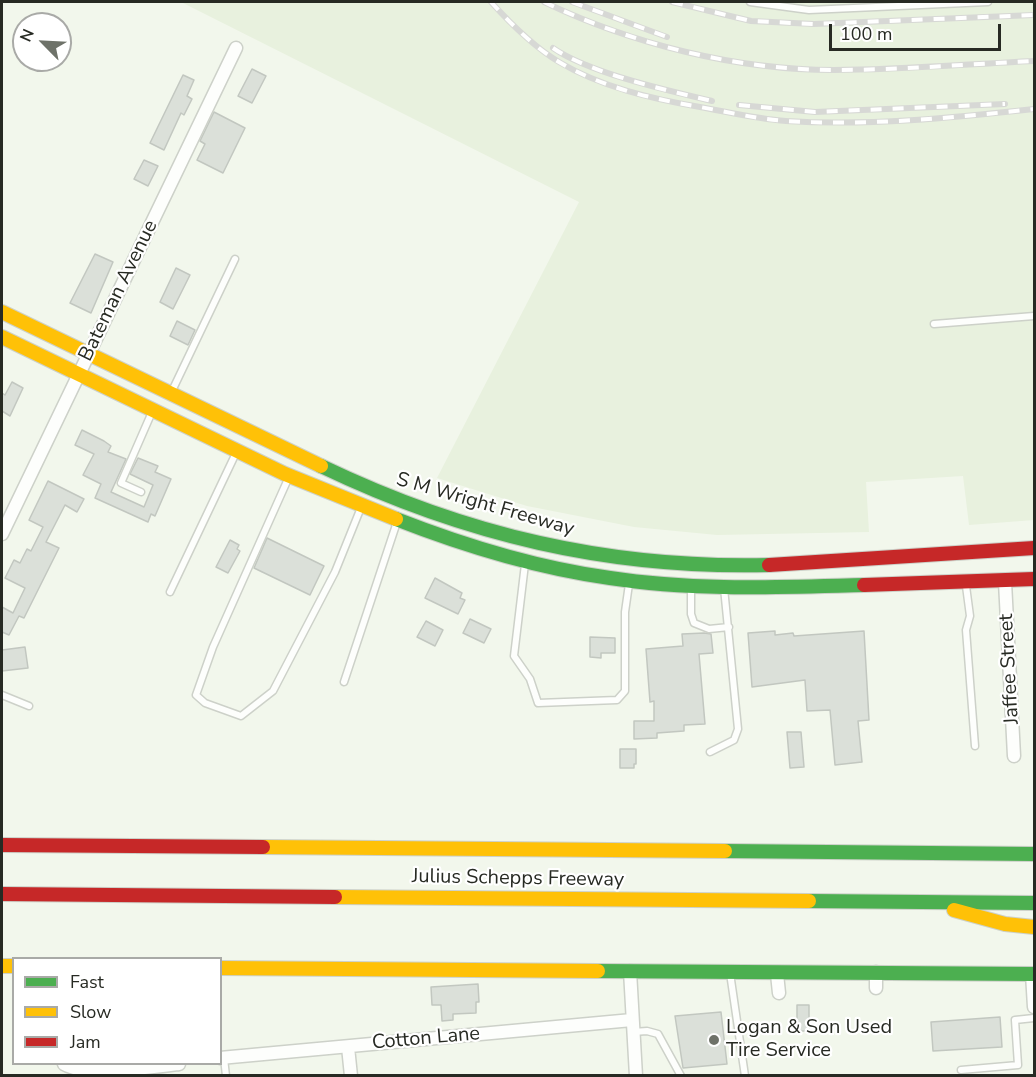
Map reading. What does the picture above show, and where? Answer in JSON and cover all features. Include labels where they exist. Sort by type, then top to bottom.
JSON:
[{"type":"main road","name":"S M Wright Freeway","points":[[2,312],[381,495],[444,517],[573,552],[631,560],[723,565],[791,564],[1035,548]]},
{"type":"main road","name":"S M Wright Freeway","points":[[2,337],[361,507],[525,562],[629,581],[724,588],[1005,582],[1035,579]]},
{"type":"main road","points":[[968,854],[1035,841]]},
{"type":"main road","name":"Julius Schepps Freeway","points":[[2,845],[1035,854]]},
{"type":"main road","name":"Julius Schepps Freeway","points":[[2,894],[1035,903]]},
{"type":"main road","points":[[922,902],[1005,924],[1035,927]]},
{"type":"main road","points":[[222,968],[777,974],[876,972],[1033,974]]},
{"type":"street","name":"Bateman Avenue","points":[[2,534],[236,48]]},
{"type":"street","name":"Jaffee Street","points":[[1005,582],[1014,756]]},
{"type":"street","points":[[630,971],[636,1076]]},
{"type":"street","points":[[876,972],[876,988]]},
{"type":"street","points":[[777,974],[779,993]]},
{"type":"street","points":[[1033,974],[1035,1007]]},
{"type":"street","name":"Cotton Lane","points":[[222,1057],[632,1026]]},
{"type":"street","points":[[348,1047],[351,1076]]},
{"type":"street","points":[[66,1065],[79,1074],[106,1074],[172,1065]]},
{"type":"lane","points":[[750,2],[809,10],[988,2]]},
{"type":"lane","points":[[170,394],[235,259]]},
{"type":"lane","points":[[934,324],[1035,316]]},
{"type":"lane","points":[[141,492],[121,483],[154,409]]},
{"type":"lane","points":[[170,592],[238,449]]},
{"type":"lane","points":[[290,475],[213,647],[196,695],[205,703],[242,716],[273,691],[335,572],[361,507]]},
{"type":"lane","points":[[344,682],[398,521]]},
{"type":"lane","points":[[525,562],[514,656],[530,679],[538,703],[616,700],[625,691],[625,612],[629,581]]},
{"type":"lane","points":[[966,583],[970,616],[966,630],[975,746]]},
{"type":"lane","points":[[691,586],[691,614],[694,623],[709,629],[729,627]]},
{"type":"lane","points":[[710,752],[734,740],[738,729],[724,588]]},
{"type":"lane","points":[[2,695],[29,706]]},
{"type":"lane","points":[[730,973],[745,1076]]},
{"type":"lane","points":[[961,1070],[1018,1065],[1016,1020],[1035,1018]]},
{"type":"lane","points":[[632,1026],[658,1034],[681,1076]]},
{"type":"lane","points":[[222,1057],[226,1076]]},
{"type":"shaded area","points":[[181,2],[1034,2],[1034,520],[969,525],[963,476],[866,482],[869,532],[717,535],[634,527],[527,506],[437,478],[579,202]]},
{"type":"building","points":[[252,69],[266,76],[252,103],[238,96]]},
{"type":"building","points":[[183,75],[194,80],[187,96],[192,99],[184,115],[181,113],[164,150],[150,143]]},
{"type":"building","points":[[214,112],[245,128],[223,173],[197,160],[205,144],[200,141]]},
{"type":"building","points":[[144,160],[158,166],[148,186],[134,179]]},
{"type":"building","points":[[95,254],[113,262],[91,313],[70,303]]},
{"type":"building","points":[[176,268],[190,275],[173,309],[160,302]]},
{"type":"building","points":[[177,321],[195,330],[188,345],[170,336]]},
{"type":"building","points":[[12,382],[23,388],[10,416],[2,411],[2,393],[5,395]]},
{"type":"building","points":[[82,430],[111,446],[108,452],[126,459],[111,492],[144,507],[153,485],[130,474],[138,458],[158,466],[155,472],[171,479],[155,516],[151,514],[148,522],[95,498],[101,484],[83,475],[94,454],[75,445]]},
{"type":"building","points":[[48,481],[84,499],[77,512],[65,505],[46,542],[59,548],[24,618],[19,616],[9,635],[2,632],[2,607],[13,613],[25,588],[5,578],[14,560],[20,563],[27,549],[31,551],[43,527],[29,520]]},
{"type":"building","points":[[267,538],[324,566],[310,595],[254,568]]},
{"type":"building","points":[[230,540],[239,545],[237,549],[240,551],[228,573],[216,567]]},
{"type":"building","points":[[435,578],[462,593],[460,598],[465,600],[458,614],[425,598]]},
{"type":"building","points":[[470,619],[491,629],[484,643],[463,633]]},
{"type":"building","points":[[426,621],[443,630],[435,646],[417,637]]},
{"type":"building","points":[[775,631],[775,635],[793,633],[794,636],[864,631],[869,720],[858,721],[862,762],[835,765],[830,710],[807,711],[805,680],[752,687],[748,633]]},
{"type":"building","points":[[682,634],[711,634],[713,653],[699,654],[705,724],[684,725],[684,731],[657,733],[657,738],[634,739],[634,721],[654,721],[654,701],[650,702],[646,649],[683,646]]},
{"type":"building","points":[[590,637],[615,638],[615,653],[601,653],[601,658],[590,657]]},
{"type":"building","points":[[25,647],[28,668],[2,671],[2,650]]},
{"type":"building","points":[[787,732],[801,732],[804,767],[790,768]]},
{"type":"building","points":[[620,749],[636,749],[634,768],[620,768]]},
{"type":"building","points":[[478,984],[479,1002],[476,1002],[476,1013],[453,1014],[453,1020],[442,1021],[441,1005],[432,1005],[431,987]]},
{"type":"building","points":[[797,1005],[809,1005],[809,1031],[797,1031]]},
{"type":"building","name":"Logan & Son Used Tire Service","points":[[721,1012],[727,1064],[683,1068],[675,1016]]},
{"type":"building","points":[[1000,1017],[1002,1047],[933,1051],[931,1022]]},
{"type":"railway","points":[[491,2],[532,42],[575,71],[627,91],[682,104],[764,119],[817,122],[910,120],[1034,109]]},
{"type":"railway","points":[[544,2],[578,17],[649,42],[722,60],[760,65],[797,69],[859,70],[1034,61]]},
{"type":"railway","points":[[572,2],[667,37]]},
{"type":"railway","points":[[672,2],[751,21],[814,24],[1034,15]]},
{"type":"railway","points":[[553,48],[568,57],[608,73],[712,101]]},
{"type":"railway","points":[[739,105],[815,112],[1005,104]]},
{"type":"traffic: fast","points":[[321,466],[429,511],[484,529],[539,543],[595,554],[652,561],[710,565],[769,565]]},
{"type":"traffic: fast","points":[[396,519],[502,555],[610,578],[705,586],[864,585]]},
{"type":"traffic: fast","points":[[725,851],[1034,854]]},
{"type":"traffic: fast","points":[[809,901],[1034,903]]},
{"type":"traffic: fast","points":[[598,971],[1034,974]]},
{"type":"traffic: slow","points":[[2,312],[321,466]]},
{"type":"traffic: slow","points":[[2,337],[285,474],[396,519]]},
{"type":"traffic: slow","points":[[263,847],[725,851]]},
{"type":"traffic: slow","points":[[335,897],[809,901]]},
{"type":"traffic: slow","points":[[954,910],[1005,924],[1034,927]]},
{"type":"traffic: slow","points":[[2,966],[12,966]]},
{"type":"traffic: slow","points":[[222,968],[598,971]]},
{"type":"traffic: jam","points":[[769,565],[1034,548]]},
{"type":"traffic: jam","points":[[864,585],[1034,579]]},
{"type":"traffic: jam","points":[[2,845],[263,847]]},
{"type":"traffic: jam","points":[[2,894],[335,897]]},
{"type":"place","name":"Logan & Son Used Tire Service","points":[[714,1040]]}]
